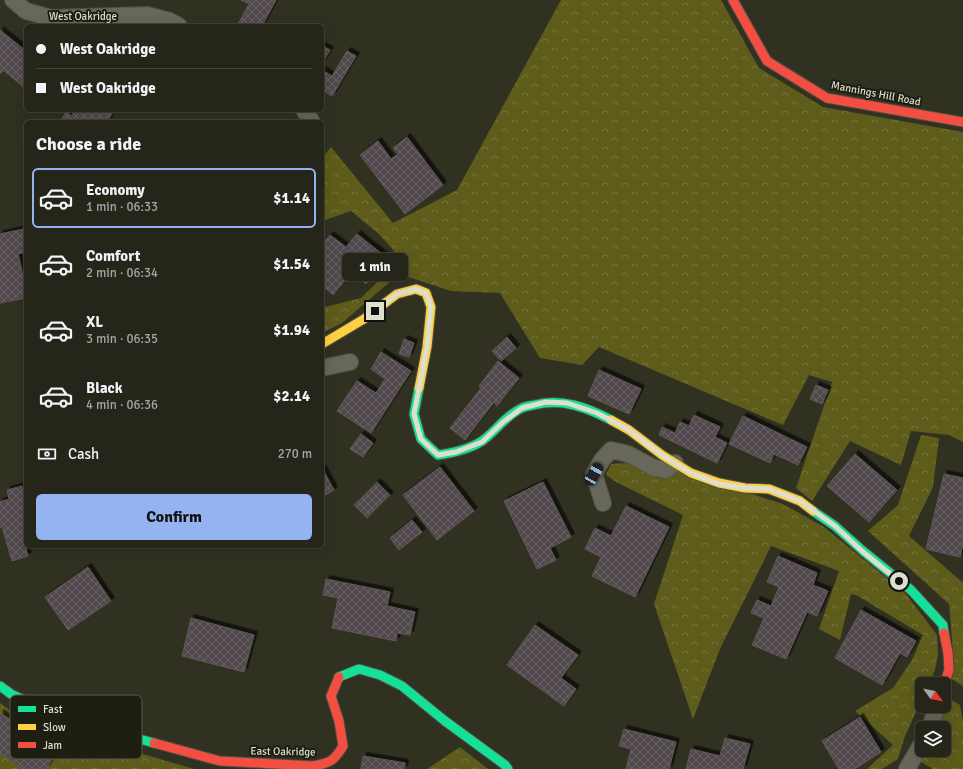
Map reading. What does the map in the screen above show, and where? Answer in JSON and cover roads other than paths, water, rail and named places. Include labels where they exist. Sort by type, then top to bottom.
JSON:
[{"type":"street","name":"West Oakridge","points":[[14,0],[26,11],[51,18],[147,15],[170,21],[175,24]]},
{"type":"street","name":"Mannings Hill Road","points":[[733,0],[767,61],[827,98],[963,122]]},
{"type":"street","points":[[324,343],[364,319],[397,294],[416,289],[426,293],[431,307],[427,347],[414,414],[421,439],[438,455],[456,452],[482,442],[503,422],[522,408],[546,402],[567,403],[597,413],[629,430],[691,473],[719,484],[745,488],[769,489],[800,501],[835,526],[862,551],[911,590],[943,625],[948,652],[949,670],[947,677]]},
{"type":"street","points":[[324,368],[350,362]]},
{"type":"street","points":[[603,503],[594,474],[602,460],[611,450],[628,454],[654,468],[666,470],[675,463]]},
{"type":"street","name":"East Oakridge","points":[[142,740],[220,761],[313,766],[328,763],[336,757],[343,746],[339,722],[331,696],[338,676],[358,669],[380,675],[402,686],[445,721],[505,765],[508,769]]},
{"type":"street","name":"East Oakridge","points":[[0,686],[13,695]]},
{"type":"street","points":[[907,769],[915,755]]}]
